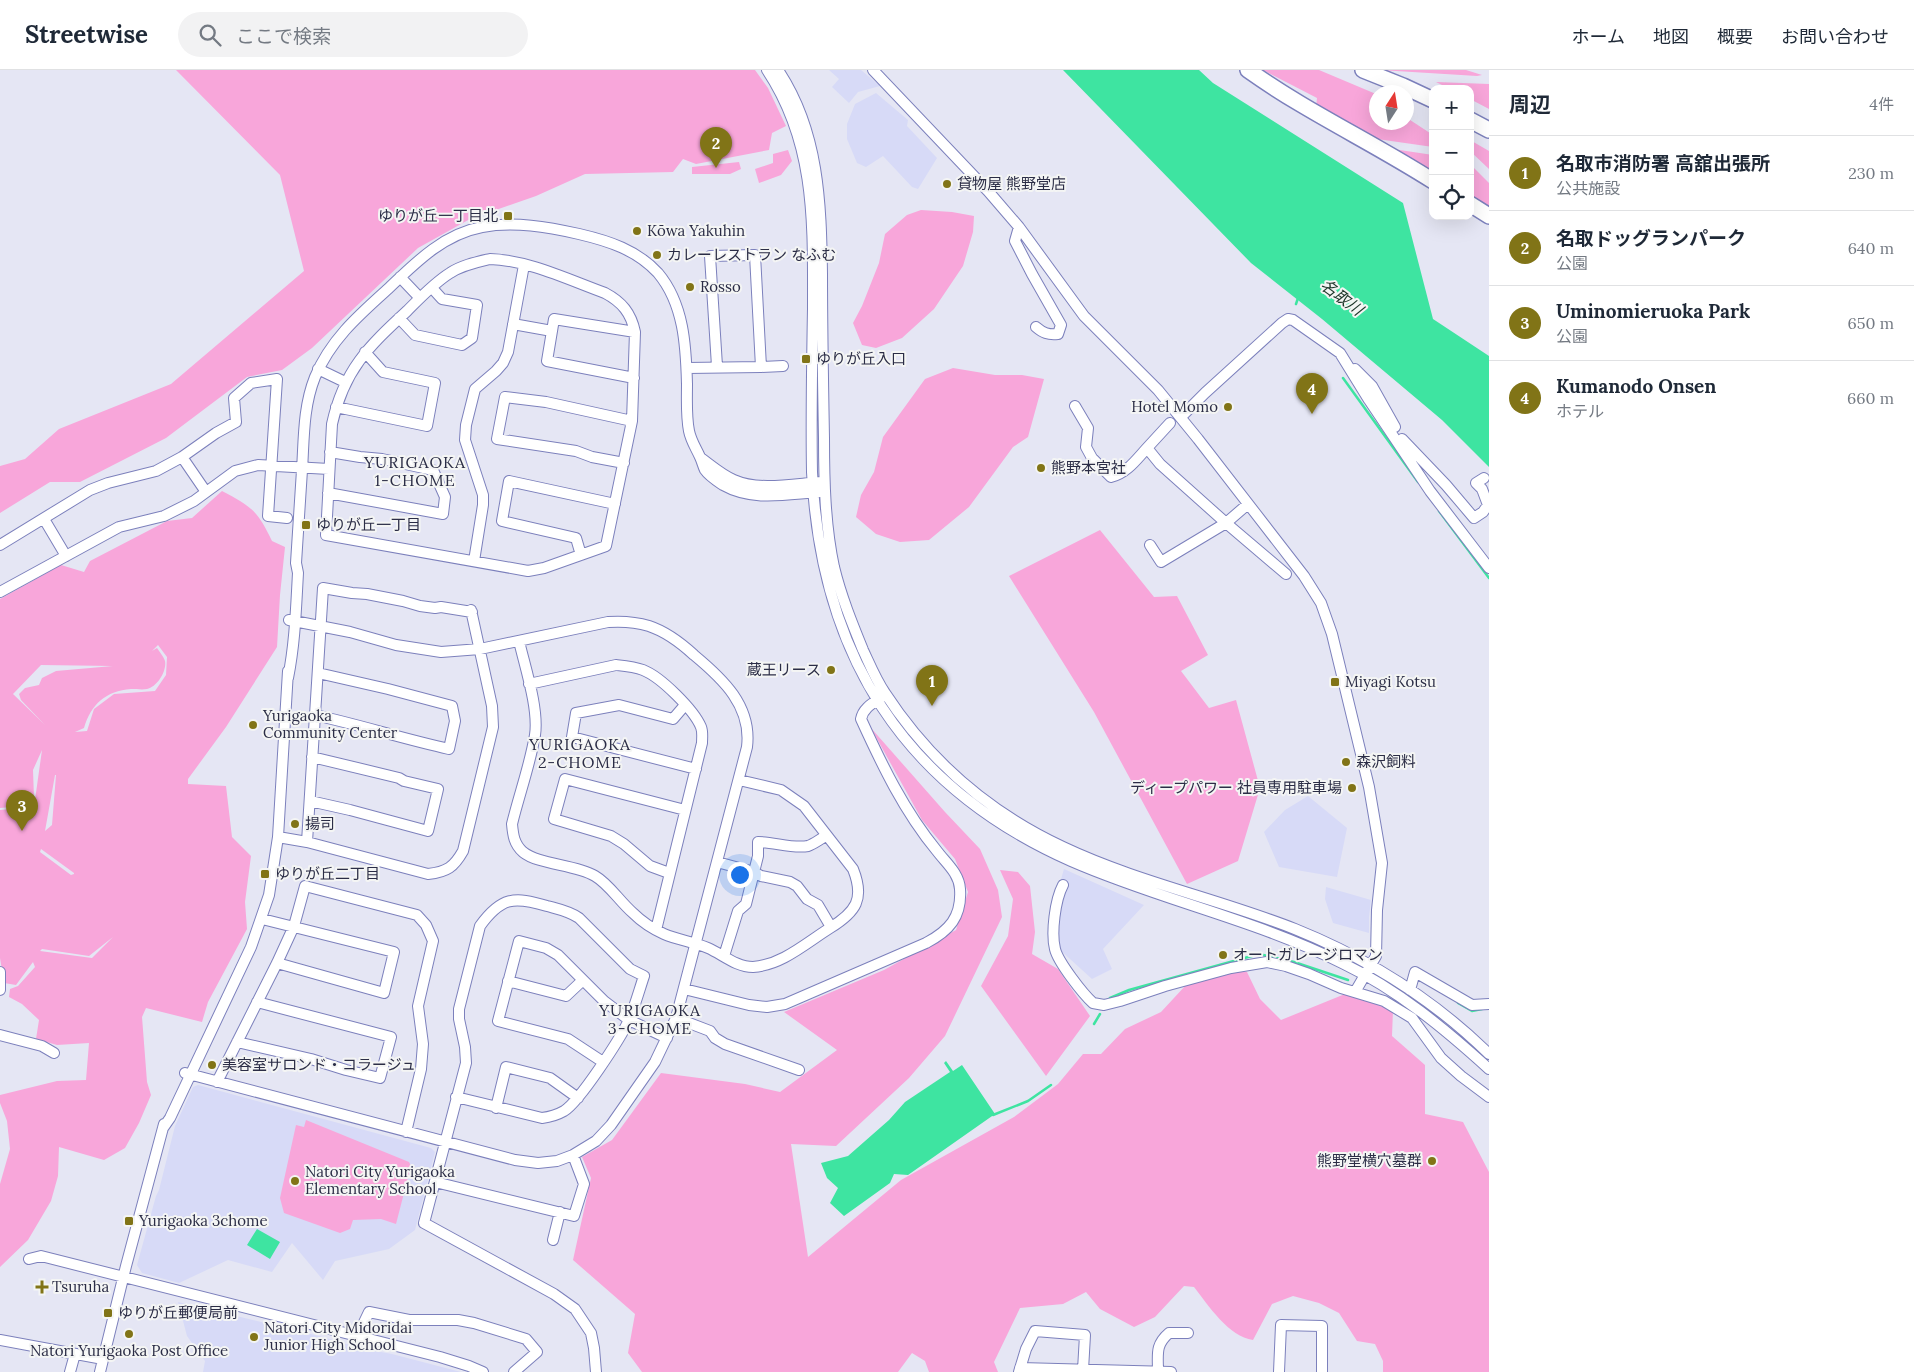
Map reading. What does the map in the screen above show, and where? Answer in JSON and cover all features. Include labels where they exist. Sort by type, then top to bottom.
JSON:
[{"type":"highway","points":[[1248,70],[1311,111],[1392,155],[1429,178]]},
{"type":"highway","points":[[1363,70],[1429,98]]},
{"type":"highway","points":[[1474,122],[1489,130]]},
{"type":"highway","points":[[1474,207],[1489,216]]},
{"type":"street","points":[[767,70],[778,86],[791,112],[801,143],[807,175],[813,248],[811,422],[813,487],[823,564],[845,638],[913,749],[968,801],[1024,838],[1092,868],[1290,939],[1365,975],[1415,1014],[1441,1058],[1489,1097]]},
{"type":"street","points":[[778,70],[800,109],[810,142],[818,186],[821,237],[825,487],[834,567],[845,605],[881,698],[956,779],[997,810],[1029,830],[1065,848],[1111,866],[1296,930],[1371,966],[1410,990],[1462,1028],[1489,1054]]},
{"type":"street","points":[[873,70],[937,136],[1018,227],[1084,316],[1158,390],[1181,417],[1304,576],[1322,603],[1332,634],[1369,787],[1382,863],[1377,910],[1376,956],[1355,992]]},
{"type":"street","points":[[100,1372],[163,1128],[170,1118],[188,1074],[251,947],[262,919],[268,895],[278,837],[288,678],[293,656],[292,620],[298,573],[296,558],[305,414],[318,369],[328,350],[347,326],[426,254],[445,241],[482,227],[525,224],[603,240],[621,246],[651,266],[674,296],[682,323],[687,368],[687,414],[690,432],[694,447],[701,458],[705,470],[716,480],[740,493],[760,496],[813,487],[825,487]]},
{"type":"street","points":[[1018,227],[1015,241],[1061,325],[1058,334],[1043,332],[1036,327]]},
{"type":"street","points":[[717,366],[710,256],[755,255],[761,367]]},
{"type":"street","points":[[490,259],[506,260],[605,293],[616,299],[627,310],[635,332],[632,422],[606,546],[544,568],[528,571],[326,535],[332,424],[345,382],[365,352],[432,288],[450,272],[470,264],[490,259]]},
{"type":"street","points":[[474,561],[484,495],[466,440],[466,425],[475,389],[503,363],[508,352],[524,265]]},
{"type":"street","points":[[400,277],[420,298]]},
{"type":"street","points":[[399,318],[415,335],[462,345],[472,338],[478,305],[442,298],[432,288]]},
{"type":"street","points":[[634,378],[546,361],[554,319],[635,332]]},
{"type":"street","points":[[1181,417],[1288,319],[1293,320],[1342,356],[1372,386],[1405,444],[1446,485],[1474,518],[1488,506],[1482,489],[1476,483],[1484,478]]},
{"type":"street","points":[[514,324],[552,331]]},
{"type":"street","points":[[336,407],[427,426],[435,383],[383,372],[365,352]]},
{"type":"street","points":[[1342,356],[1430,491],[1489,568]]},
{"type":"street","points":[[687,368],[783,366]]},
{"type":"street","points":[[318,369],[345,382]]},
{"type":"street","points":[[0,545],[90,490],[108,483],[156,471],[182,458],[216,433],[236,422],[234,398],[250,384],[277,379],[268,516],[287,518]]},
{"type":"street","points":[[624,463],[550,446],[527,445],[497,439],[505,397],[546,402],[632,422]]},
{"type":"street","points":[[1075,406],[1088,428],[1086,447],[1092,458],[1111,477],[1131,466],[1170,423]]},
{"type":"street","points":[[1147,448],[1160,464],[1286,574]]},
{"type":"street","points":[[328,494],[442,514],[445,497],[433,470],[382,458],[360,458],[330,452]]},
{"type":"street","points":[[182,458],[206,492]]},
{"type":"street","points":[[0,592],[119,528],[164,516],[206,492],[235,471],[258,465],[329,469]]},
{"type":"street","points":[[581,555],[576,538],[502,521],[509,481],[616,504]]},
{"type":"street","points":[[1150,545],[1161,562],[1226,523],[1248,504]]},
{"type":"street","points":[[44,519],[66,556]]},
{"type":"street","points":[[278,837],[307,842],[428,874],[441,873],[456,864],[463,850],[493,727],[492,706],[471,611],[420,606],[403,600],[323,588],[307,842]]},
{"type":"street","points":[[188,1074],[515,1160],[538,1163],[557,1161],[573,1155],[596,1141],[611,1125],[655,1062],[668,1038],[684,989],[739,780],[747,742],[747,728],[742,709],[735,696],[716,674],[668,634],[649,626],[636,623],[608,622],[460,652],[419,650],[292,620]]},
{"type":"street","points":[[520,641],[535,718],[535,734],[512,824],[513,836],[517,845],[531,857],[576,868],[596,876],[633,914],[665,935],[696,944],[741,965],[752,967],[782,959],[844,920],[855,908],[859,896],[858,881],[853,869],[804,806],[781,790],[739,780]]},
{"type":"street","points":[[529,684],[616,665],[631,667],[645,671],[662,683],[694,713],[702,728],[702,743],[656,930]]},
{"type":"street","points":[[315,715],[449,749],[455,721],[452,706],[318,673]]},
{"type":"street","points":[[684,989],[749,1005],[766,1007],[785,1004],[926,943],[942,935],[952,924],[960,905],[960,887],[954,870],[919,829],[895,789],[861,719],[862,713],[866,708],[881,698]]},
{"type":"street","points":[[685,705],[673,719],[619,705],[576,713],[572,737],[696,769]]},
{"type":"street","points":[[310,801],[428,831],[438,790],[399,778],[312,757]]},
{"type":"street","points":[[670,873],[650,866],[624,844],[611,836],[554,819],[565,779],[685,810]]},
{"type":"street","points":[[724,956],[738,911],[746,904],[758,856],[758,842],[773,842],[797,847],[810,845],[826,836]]},
{"type":"street","points":[[717,862],[754,872],[761,876],[790,882],[797,886],[807,899],[818,905],[832,927]]},
{"type":"street","points":[[1063,885],[1058,894],[1055,907],[1055,951],[1068,972],[1093,1003],[1104,1005],[1120,1002],[1196,976],[1267,962],[1309,974],[1341,988],[1384,1001],[1439,1024],[1489,1069]]},
{"type":"street","points":[[217,1082],[278,963],[294,926],[305,886],[416,915],[426,925],[434,941],[418,1006],[423,1044],[421,1069],[406,1132]]},
{"type":"street","points":[[456,1097],[542,1118],[552,1117],[565,1111],[578,1098],[617,1042],[629,1020],[644,976],[630,968],[579,918],[570,912],[518,899],[502,904],[487,916],[480,926],[461,998],[459,1019],[465,1047],[466,1063],[456,1097],[424,1223],[554,1294],[575,1309],[591,1333],[596,1372]]},
{"type":"street","points":[[262,919],[394,952],[384,993],[278,963]]},
{"type":"street","points":[[603,1062],[568,1039],[498,1021],[519,942],[546,948],[558,955],[604,1001],[629,1020],[668,1038]]},
{"type":"street","points":[[0,972],[0,990]]},
{"type":"street","points":[[1410,990],[1414,972],[1472,1005],[1489,1004]]},
{"type":"street","points":[[508,981],[566,996],[583,980]]},
{"type":"street","points":[[237,1042],[311,1059],[380,1078],[391,1037],[257,1002]]},
{"type":"street","points":[[676,1018],[710,1031],[715,1038],[725,1044],[799,1070]]},
{"type":"street","points":[[0,1035],[42,1046],[54,1053]]},
{"type":"street","points":[[496,1108],[506,1067],[550,1078],[578,1098]]},
{"type":"street","points":[[435,1182],[574,1216],[584,1184],[573,1155]]},
{"type":"street","points":[[553,1240],[560,1212]]},
{"type":"street","points":[[29,1259],[41,1256],[440,1357],[484,1372]]},
{"type":"street","points":[[357,1337],[369,1312],[409,1320],[458,1320],[474,1323],[526,1340],[537,1352],[514,1372]]},
{"type":"street","points":[[1279,1372],[1281,1325],[1322,1326],[1322,1372]]},
{"type":"street","points":[[1083,1370],[1085,1335],[1035,1331],[1019,1370],[1171,1372]]},
{"type":"street","points":[[1158,1372],[1158,1346],[1161,1340],[1169,1332],[1188,1333]]},
{"type":"street","points":[[0,1340],[103,1359]]},
{"type":"street","points":[[70,1372],[75,1354]]},
{"type":"shaded area","points":[[176,70],[755,70],[768,88],[786,126],[772,133],[769,150],[696,164],[683,159],[673,172],[585,174],[536,196],[470,219],[418,248],[312,348],[282,370],[247,377],[166,438],[80,482],[50,482],[0,513],[0,466],[25,459],[59,429],[171,384],[304,271],[280,175]]},
{"type":"shaded area","points":[[829,70],[861,70],[880,86],[858,92],[849,103],[832,87],[839,79]]},
{"type":"shaded area","points":[[1263,70],[1319,70],[1369,91],[1369,130],[1414,130],[1414,123],[1429,132],[1429,146],[1370,138],[1316,107],[1317,98]]},
{"type":"shaded area","points":[[1380,70],[1466,70],[1482,75],[1477,76]]},
{"type":"shaded area","points":[[1436,82],[1489,84],[1489,109],[1474,101],[1474,85],[1442,85]]},
{"type":"shaded area","points":[[876,93],[908,120],[907,126],[937,158],[918,189],[912,187],[883,156],[866,167],[857,163],[847,139],[847,124],[855,104]]},
{"type":"shaded area","points":[[1474,142],[1489,151],[1489,169],[1474,155]]},
{"type":"shaded area","points":[[1393,149],[1429,154],[1429,172]]},
{"type":"shaded area","points":[[788,150],[792,161],[781,175],[759,183],[755,169],[773,163],[773,154]]},
{"type":"shaded area","points":[[739,162],[741,169],[730,174],[692,174],[692,167]]},
{"type":"shaded area","points":[[1474,168],[1489,183],[1489,211],[1474,202]]},
{"type":"shaded area","points":[[921,210],[974,216],[973,232],[963,266],[934,309],[902,338],[876,348],[862,345],[853,323],[879,263],[885,234],[907,215]]},
{"type":"shaded area","points":[[953,368],[995,375],[1022,375],[1044,379],[1028,437],[1013,447],[969,507],[929,540],[900,542],[876,534],[856,517],[861,495],[874,472],[883,437],[925,379]]},
{"type":"shaded area","points":[[222,491],[253,510],[272,541],[285,547],[277,647],[226,727],[188,779],[188,784],[226,786],[232,837],[251,856],[245,902],[247,929],[208,1002],[202,1022],[146,1008],[142,1017],[147,1082],[151,1095],[139,1123],[125,1148],[104,1160],[59,1147],[58,1176],[51,1201],[28,1240],[0,1267],[0,1184],[10,1149],[7,1121],[0,1103],[0,1095],[57,1081],[86,1080],[89,1043],[57,1045],[36,1039],[39,1020],[22,1004],[9,997],[10,989],[18,986],[35,967],[33,962],[16,985],[4,983],[0,958],[0,810],[34,807],[42,750],[33,770],[34,798],[23,806],[0,808],[0,599],[61,565],[84,572],[90,561],[167,521],[192,518]],"holes":[[[158,645],[167,657],[166,675],[155,691],[114,694],[94,709],[87,731],[75,732],[84,728],[95,706],[107,696],[122,690],[151,688],[158,682],[163,674],[165,661],[157,648],[152,651]],[[41,665],[113,666],[56,671],[42,678],[39,685],[25,688],[19,694],[21,700],[45,725],[13,694]],[[55,775],[52,825],[45,831]],[[41,849],[74,873],[71,875],[40,852]],[[113,937],[92,958],[40,951],[42,949],[89,956]]]},
{"type":"shaded area","points":[[1100,530],[1154,597],[1177,596],[1208,655],[1181,671],[1209,708],[1236,700],[1260,788],[1238,861],[1187,884],[1094,712],[1009,576]]},
{"type":"shaded area","points":[[871,728],[980,849],[998,890],[1002,917],[945,1036],[909,1078],[836,1146],[791,1144],[808,1257],[901,1180],[1014,1117],[1058,1084],[1083,1054],[1101,1054],[1125,1029],[1161,1012],[1186,985],[1230,971],[1247,972],[1260,999],[1281,1020],[1345,994],[1393,1010],[1392,1036],[1425,1065],[1425,1114],[1463,1122],[1489,1172],[1489,1372],[1383,1372],[1383,1361],[1375,1344],[1357,1341],[1339,1313],[1319,1303],[1293,1296],[1272,1304],[1253,1340],[1244,1338],[1227,1327],[1194,1287],[1184,1286],[1155,1317],[1134,1327],[1100,1309],[1086,1292],[1063,1304],[1020,1308],[994,1362],[998,1372],[929,1372],[925,1361],[912,1353],[898,1372],[642,1372],[628,1353],[635,1314],[573,1260],[591,1178],[582,1157],[612,1140],[661,1073],[745,1084],[780,1092],[837,1050],[784,1012],[884,970],[956,930],[968,892],[955,859],[922,820]]},
{"type":"shaded area","points":[[1308,796],[1347,828],[1337,877],[1279,867],[1264,832],[1285,810]]},
{"type":"shaded area","points":[[1064,869],[1144,905],[1103,949],[1112,969],[1092,979],[1059,949],[1054,903]]},
{"type":"shaded area","points":[[1000,870],[1018,872],[1030,886],[1035,932],[1032,954],[1058,969],[1090,1016],[1046,1076],[981,986],[1008,936],[1013,899]]},
{"type":"shaded area","points":[[1326,887],[1371,900],[1369,933],[1333,923],[1325,899]]},
{"type":"shaded area","name":"Natori City Yurigaoka Elementary School","points":[[198,1085],[431,1148],[435,1152],[415,1230],[389,1249],[335,1261],[323,1280],[292,1243],[272,1272],[228,1260],[179,1283],[142,1273],[137,1265],[175,1126],[193,1087]]},
{"type":"shaded area","points":[[306,1120],[409,1162],[411,1166],[396,1224],[381,1219],[353,1220],[350,1229],[340,1233],[284,1213],[280,1198],[296,1125],[304,1127]]},
{"type":"shaded area","name":"Natori City Midoridai Junior High School","points":[[178,1302],[461,1372],[203,1372],[205,1361],[187,1336]]},
{"type":"water","name":"名取川","points":[[1063,70],[1199,70],[1213,83],[1403,203],[1433,319],[1489,356],[1489,467],[1442,420],[1322,319],[1251,263]]},
{"type":"water","points":[[946,1061],[953,1071],[962,1065],[995,1114],[908,1175],[894,1174],[890,1183],[844,1216],[830,1203],[838,1188],[827,1178],[821,1163],[848,1156],[889,1120],[905,1102],[950,1072],[944,1063]]},
{"type":"water","points":[[257,1229],[280,1242],[270,1259],[247,1245]]},
{"type":"waterway","points":[[1296,304],[1298,298]]},
{"type":"waterway","points":[[1343,378],[1418,482]]},
{"type":"waterway","points":[[1439,511],[1489,578]]},
{"type":"waterway","points":[[1110,998],[1129,990],[1259,954],[1294,962],[1348,980]]},
{"type":"waterway","points":[[1458,1003],[1472,1011],[1482,1009]]},
{"type":"waterway","points":[[1094,1024],[1100,1014]]},
{"type":"waterway","points":[[993,1115],[1028,1101],[1051,1085]]},
{"type":"place","name":"名取ドッグランパーク","points":[[716,168]]},
{"type":"place","name":"貸物屋 熊野堂店","points":[[947,184]]},
{"type":"place","name":"ゆりが丘一丁目北","points":[[508,216]]},
{"type":"place","name":"Kōwa Yakuhin","points":[[637,231]]},
{"type":"place","name":"カレーレストラン なふむ","points":[[657,255]]},
{"type":"place","name":"Rosso","points":[[690,287]]},
{"type":"place","name":"ゆりが丘入口","points":[[806,359]]},
{"type":"place","name":"Hotel Momo","points":[[1228,407]]},
{"type":"place","name":"Kumanodo Onsen","points":[[1312,414]]},
{"type":"place","name":"熊野本宮社","points":[[1041,468]]},
{"type":"place","name":"ゆりが丘一丁目","points":[[306,525]]},
{"type":"place","name":"蔵王リース","points":[[831,670]]},
{"type":"place","name":"Miyagi Kotsu","points":[[1335,682]]},
{"type":"place","name":"名取市消防署 高舘出張所","points":[[932,706]]},
{"type":"place","name":"Yurigaoka Community Center","points":[[253,725]]},
{"type":"place","name":"森沢飼料","points":[[1346,762]]},
{"type":"place","name":"ディープパワー 社員専用駐車場","points":[[1352,788]]},
{"type":"place","name":"揚司","points":[[295,824]]},
{"type":"place","name":"Uminomieruoka Park","points":[[22,831]]},
{"type":"place","name":"ゆりが丘二丁目","points":[[265,874]]},
{"type":"place","name":"オートガレージロマン","points":[[1223,955]]},
{"type":"place","name":"美容室サロンド・コラージュ","points":[[212,1065]]},
{"type":"place","name":"熊野堂横穴墓群","points":[[1432,1161]]},
{"type":"place","name":"Natori City Yurigaoka Elementary School","points":[[295,1181]]},
{"type":"place","name":"Yurigaoka 3chome","points":[[129,1221]]},
{"type":"place","name":"Tsuruha","points":[[42,1287]]},
{"type":"place","name":"ゆりが丘郵便局前","points":[[108,1313]]},
{"type":"place","name":"Natori Yurigaoka Post Office","points":[[129,1334]]},
{"type":"place","name":"Natori City Midoridai Junior High School","points":[[254,1337]]},
{"type":"district","name":"YURIGAOKA 1-CHOME","points":[[415,471]]},
{"type":"district","name":"YURIGAOKA 2-CHOME","points":[[580,753]]},
{"type":"district","name":"YURIGAOKA 3-CHOME","points":[[650,1019]]}]
